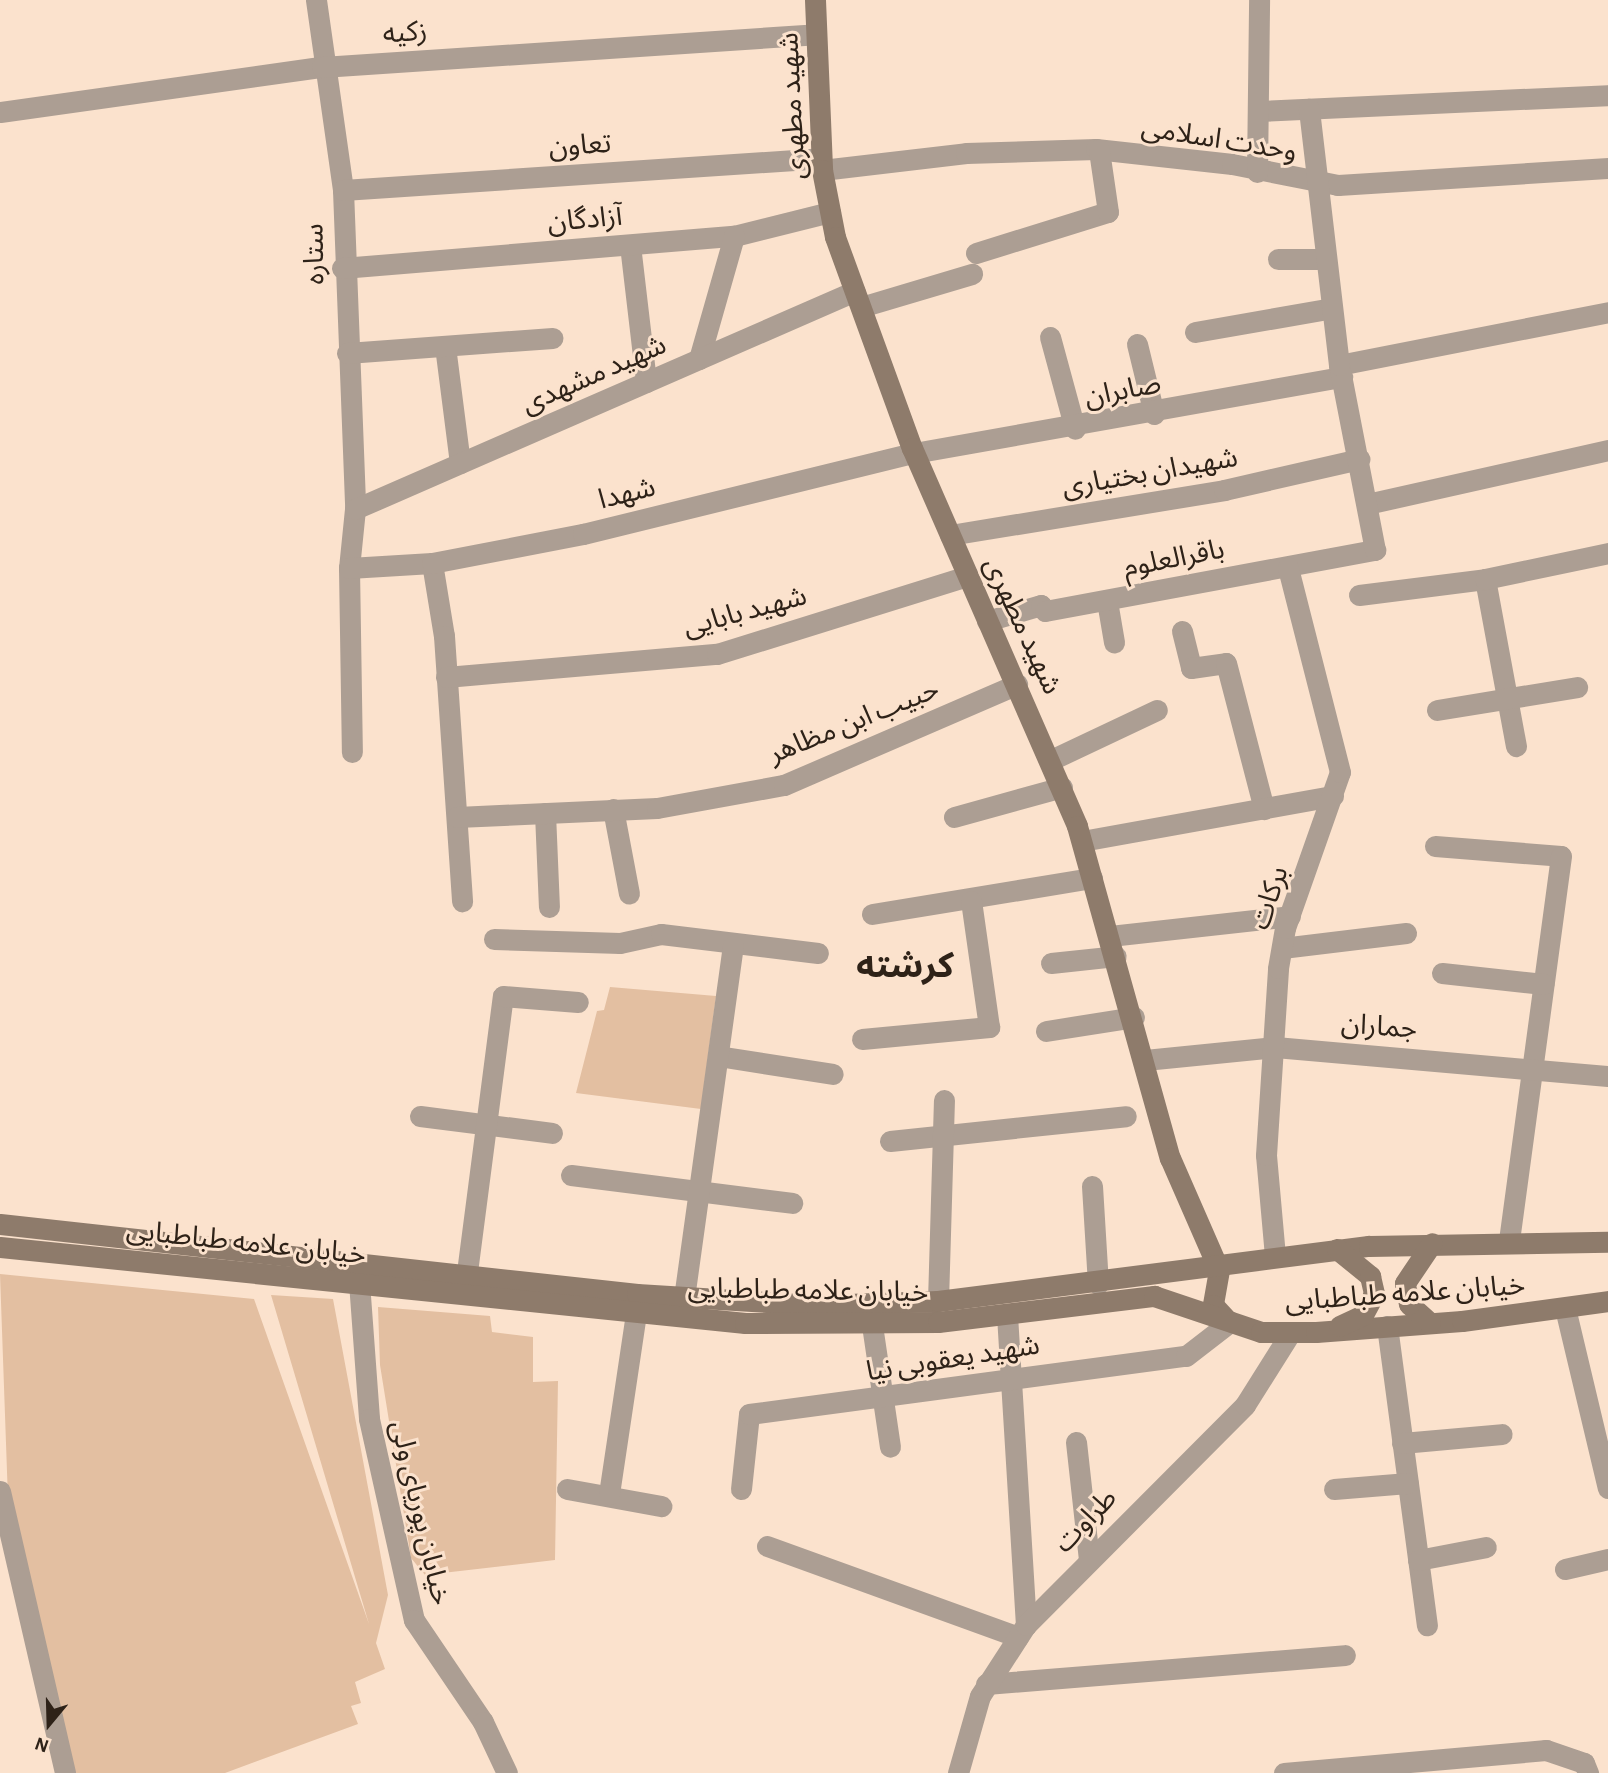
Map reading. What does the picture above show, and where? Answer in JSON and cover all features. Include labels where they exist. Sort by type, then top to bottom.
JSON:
[{"type":"street","name":"ستاره","points":[[316,0],[322,67],[343,190],[342,268],[355,509],[349,568],[352,751]]},
{"type":"street","name":"شهید مطهری","points":[[815,0],[822,164],[830,212],[858,299],[914,453],[1062,787],[1082,842],[1134,1017],[1170,1158],[1219,1270]]},
{"type":"street","points":[[1257,172],[1259,0]]},
{"type":"street","name":"زکیه","points":[[0,112],[322,67],[816,34]]},
{"type":"street","points":[[1258,111],[1608,95]]},
{"type":"street","points":[[1309,109],[1341,371],[1367,504],[1608,450]]},
{"type":"street","name":"وحدت اسلامی","points":[[822,164],[966,153],[1100,150],[1257,172],[1317,184],[1608,168]]},
{"type":"street","name":"شهید مشهدی","points":[[355,509],[699,359],[858,299],[974,263],[1108,212],[1100,150]]},
{"type":"street","name":"تعاون","points":[[343,190],[822,164]]},
{"type":"street","name":"آزادگان","points":[[342,268],[734,236],[830,212]]},
{"type":"street","points":[[699,359],[734,236]]},
{"type":"street","points":[[630,245],[646,382]]},
{"type":"street","points":[[1278,259],[1326,259]]},
{"type":"street","points":[[1195,332],[1332,308]]},
{"type":"street","name":"صابران","points":[[914,453],[1075,429],[1154,414],[1608,312]]},
{"type":"street","points":[[1050,337],[1075,429]]},
{"type":"street","points":[[347,354],[552,338]]},
{"type":"street","points":[[1137,344],[1154,414]]},
{"type":"street","points":[[446,346],[460,463]]},
{"type":"street","name":"شهدا","points":[[349,568],[432,563],[583,534],[914,453]]},
{"type":"street","name":"شهیدان بختیاری","points":[[950,535],[1197,495],[1359,459]]},
{"type":"street","name":"باقرالعلوم","points":[[987,621],[1041,605],[1045,611],[1107,601],[1375,550],[1367,504]]},
{"type":"street","points":[[1359,595],[1485,579],[1608,553]]},
{"type":"street","points":[[432,563],[446,677],[462,901]]},
{"type":"street","name":"برکات","points":[[1275,1256],[1266,1155],[1282,948],[1290,916],[1340,772],[1288,568]]},
{"type":"street","name":"شهید بابایی","points":[[446,677],[717,654],[968,576]]},
{"type":"street","points":[[1485,579],[1516,746]]},
{"type":"street","points":[[1107,601],[1114,642]]},
{"type":"street","points":[[1182,631],[1191,668],[1226,663],[1264,809]]},
{"type":"street","name":"حبیب ابن مظاهر","points":[[457,817],[613,809],[784,785],[1017,684]]},
{"type":"street","points":[[1437,710],[1577,687]]},
{"type":"street","points":[[1051,760],[1157,710]]},
{"type":"street","points":[[954,817],[1062,787]]},
{"type":"street","points":[[1082,842],[1333,796]]},
{"type":"street","points":[[613,809],[629,894]]},
{"type":"street","points":[[545,813],[549,907]]},
{"type":"street","points":[[1435,846],[1561,856],[1509,1239]]},
{"type":"street","points":[[872,914],[971,901],[1093,878]]},
{"type":"street","points":[[862,1039],[989,1027],[971,901]]},
{"type":"street","points":[[1051,964],[1113,946],[1290,916]]},
{"type":"street","points":[[1282,948],[1406,933]]},
{"type":"street","points":[[494,939],[620,943],[661,934],[733,946],[818,953]]},
{"type":"street","points":[[683,1308],[733,946]]},
{"type":"street","points":[[1442,973],[1543,984]]},
{"type":"street","points":[[464,1294],[489,1124],[503,996],[578,1002]]},
{"type":"street","points":[[1046,1031],[1134,1017]]},
{"type":"street","name":"جماران","points":[[1146,1060],[1275,1047],[1532,1066],[1608,1076]]},
{"type":"street","points":[[718,1056],[833,1074]]},
{"type":"street","points":[[938,1311],[944,1100]]},
{"type":"street","points":[[420,1116],[552,1133]]},
{"type":"street","points":[[890,1141],[944,1139],[1126,1116]]},
{"type":"street","points":[[571,1175],[792,1203]]},
{"type":"street","points":[[1092,1186],[1098,1284]]},
{"type":"street","name":"خیابان علامه طباطبایی","points":[[0,1224],[467,1272],[637,1304]]},
{"type":"street","name":"خیابان علامه طباطبایی","points":[[1007,1304],[1098,1284],[1219,1270],[1275,1256],[1337,1249],[1509,1239],[1608,1242]]},
{"type":"street","points":[[1430,1323],[1409,1304],[1405,1283],[1432,1243]]},
{"type":"street","name":"خیابان علامه طباطبایی","points":[[0,1247],[464,1294],[683,1308],[872,1314],[1154,1296],[1230,1322],[1291,1332],[1430,1323],[1608,1301]]},
{"type":"street","points":[[1327,1331],[1363,1315],[1374,1294],[1370,1276],[1337,1249]]},
{"type":"street","points":[[1219,1270],[1210,1293],[1230,1322]]},
{"type":"street","name":"خیابان پوریای ولی","points":[[359,1282],[369,1419],[414,1619],[484,1722],[507,1773]]},
{"type":"street","points":[[609,1494],[637,1304]]},
{"type":"street","points":[[766,1546],[1022,1631],[1007,1304]]},
{"type":"street","points":[[1565,1308],[1608,1488]]},
{"type":"street","points":[[872,1314],[890,1447]]},
{"type":"street","name":"شهید یعقوبی نیا","points":[[741,1489],[749,1414],[883,1400],[1011,1375],[1186,1356],[1230,1322]]},
{"type":"street","points":[[1387,1326],[1427,1625]]},
{"type":"street","name":"طراوت","points":[[958,1773],[986,1684],[1022,1631],[1089,1559],[1245,1405],[1291,1332]]},
{"type":"street","points":[[1402,1443],[1502,1434]]},
{"type":"street","points":[[1076,1441],[1089,1559]]},
{"type":"street","points":[[1334,1489],[1408,1483]]},
{"type":"street","points":[[567,1489],[609,1494],[661,1506]]},
{"type":"street","points":[[0,1491],[65,1773]]},
{"type":"street","points":[[1418,1560],[1486,1548]]},
{"type":"street","points":[[1565,1569],[1608,1559]]},
{"type":"street","points":[[986,1684],[1345,1656]]},
{"type":"street","points":[[1284,1773],[1546,1750],[1584,1763],[1588,1773]]},
{"type":"shaded area","points":[[610,987],[716,996],[701,1109],[576,1093],[597,1011],[604,1010]]},
{"type":"shaded area","points":[[0,1274],[254,1299],[369,1624],[271,1295],[333,1299],[388,1595],[376,1643],[385,1669],[355,1682],[361,1703],[351,1706],[358,1724],[225,1773],[75,1773],[10,1556]]},
{"type":"shaded area","points":[[378,1307],[490,1316],[492,1332],[533,1337],[533,1382],[558,1381],[555,1560],[425,1575],[411,1558],[380,1365]]},
{"type":"district","name":"کرشته","points":[[905,967]]}]
